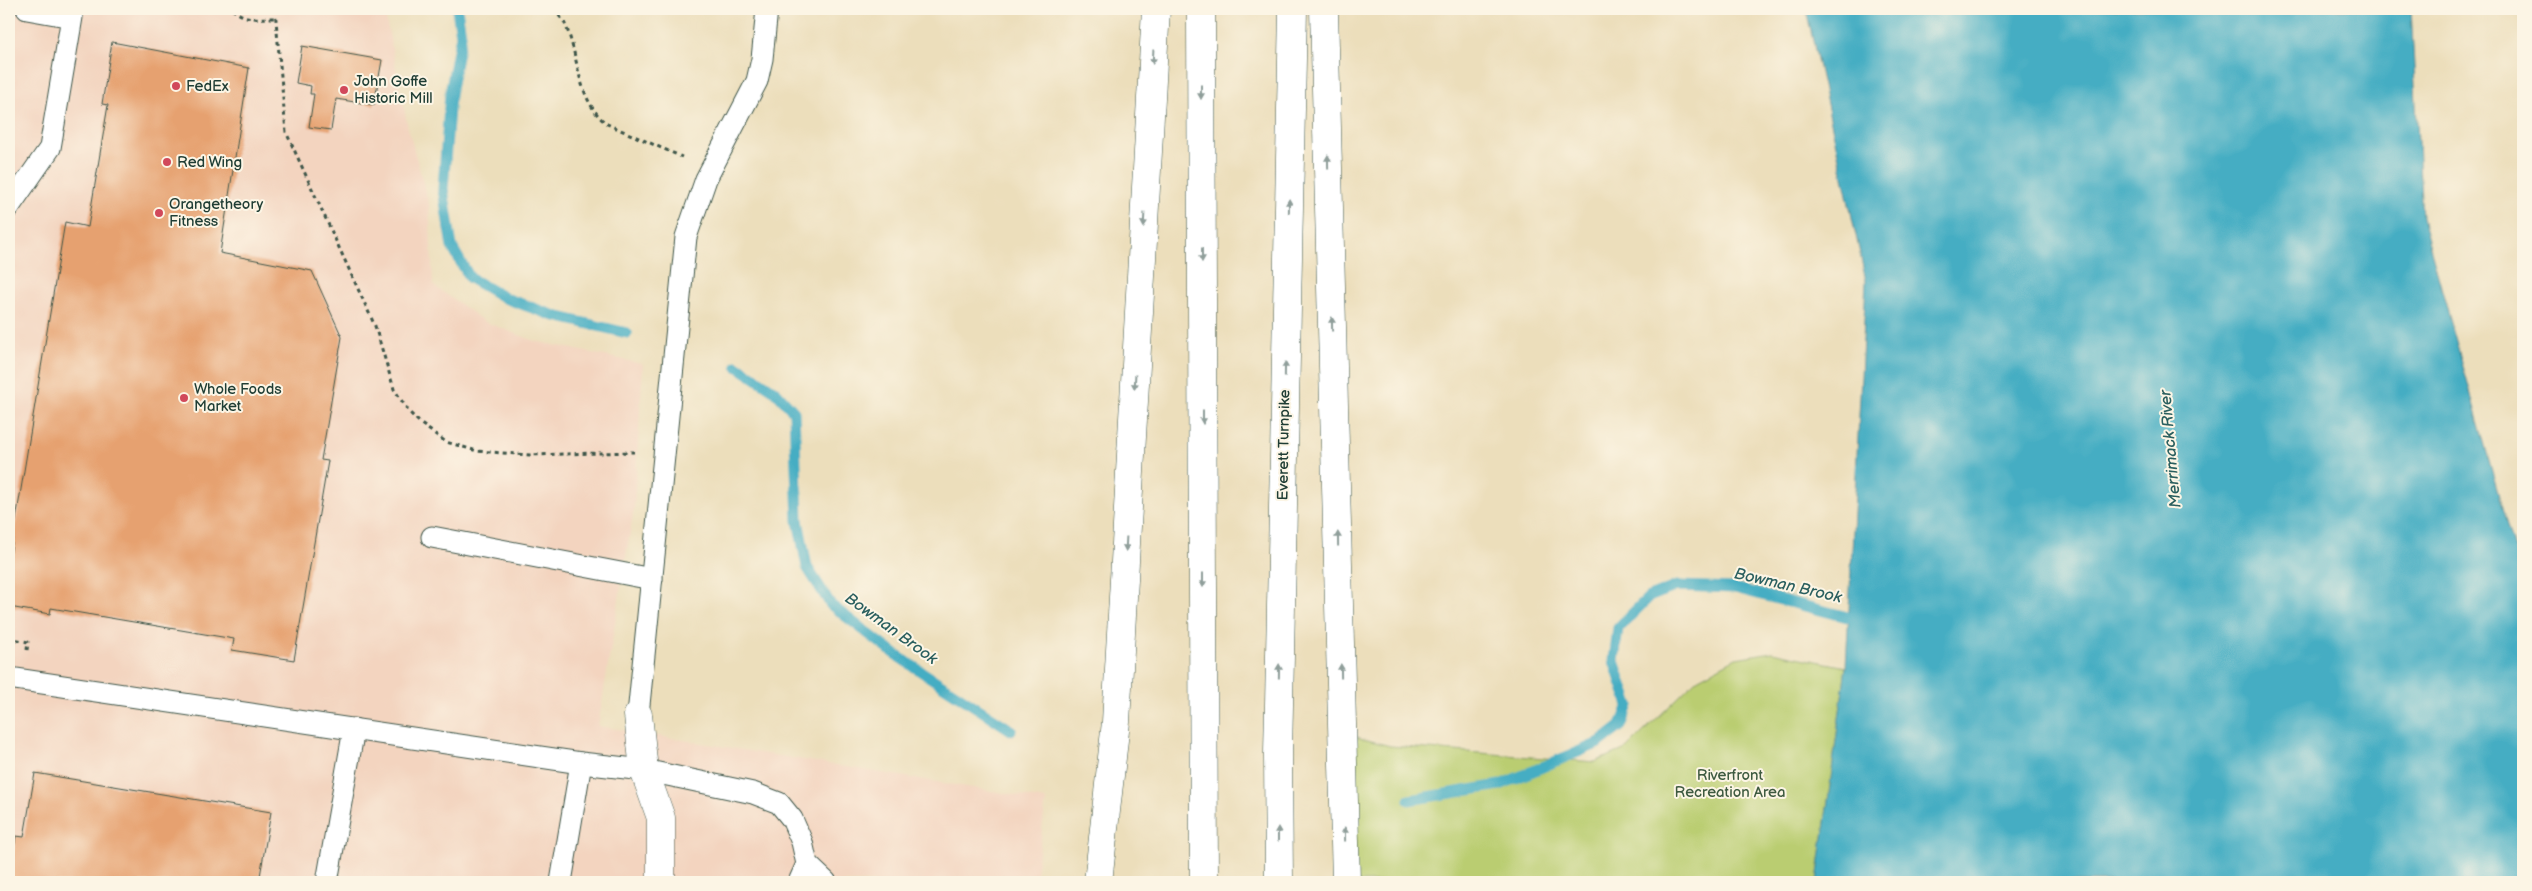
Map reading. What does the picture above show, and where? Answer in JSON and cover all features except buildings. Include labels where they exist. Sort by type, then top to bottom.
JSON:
[{"type":"main road","points":[[1098,882],[1116,722],[1156,9]]},
{"type":"main road","points":[[1201,9],[1204,882]]},
{"type":"main road","name":"Everett Turnpike","points":[[1279,882],[1278,755],[1293,9]]},
{"type":"main road","points":[[1324,9],[1346,882]]},
{"type":"main road","points":[[638,715],[644,770],[661,818],[661,882]]},
{"type":"lane","points":[[9,207],[50,148],[72,17],[27,9]]},
{"type":"lane","points":[[638,715],[686,237],[706,179],[756,81],[762,53],[767,9]]},
{"type":"lane","points":[[432,537],[652,579]]},
{"type":"lane","points":[[9,678],[581,763],[644,770],[753,793],[779,803],[792,819],[802,842],[803,873],[826,882]]},
{"type":"lane","points":[[327,882],[354,729]]},
{"type":"lane","points":[[561,882],[581,763]]},
{"type":"path","points":[[232,9],[244,17],[276,18]]},
{"type":"path","points":[[274,9],[285,123],[291,146],[375,326],[394,389],[409,412],[421,424],[446,442],[477,451],[530,455],[642,451]]},
{"type":"path","points":[[554,9],[565,24],[585,96],[600,119],[606,124],[682,157]]},
{"type":"path","points":[[9,638],[28,642],[25,657]]},
{"type":"shaded area","points":[[9,9],[384,9],[408,128],[429,204],[433,285],[485,322],[535,341],[643,364],[634,508],[598,726],[1046,800],[1035,882],[9,882]]},
{"type":"green space","name":"Riverfront Recreation Area","points":[[1772,652],[1846,667],[1817,882],[1358,882],[1341,733],[1390,746],[1595,762],[1626,749],[1697,679],[1736,658]]},
{"type":"water","name":"Merrimack River","points":[[1806,9],[2411,9],[2422,218],[2513,547],[2523,569],[2523,882],[1817,882],[1846,667],[1866,281]]},
{"type":"waterway","name":"Bowman Brook","points":[[457,9],[461,35],[450,94],[443,189],[452,247],[470,278],[505,298],[555,316],[627,333]]},
{"type":"waterway","name":"Bowman Brook","points":[[737,366],[775,391],[794,412],[798,520],[807,567],[831,605],[896,655],[1011,730]]},
{"type":"waterway","name":"Bowman Brook","points":[[1409,800],[1500,785],[1599,743],[1621,726],[1629,705],[1614,661],[1618,628],[1649,597],[1677,586],[1735,588],[1863,621]]},
{"type":"place","name":"FedEx","points":[[176,86]]},
{"type":"place","name":"John Goffe Historic Mill","points":[[344,90]]},
{"type":"place","name":"Red Wing","points":[[167,162]]},
{"type":"place","name":"Orangetheory Fitness","points":[[159,213]]},
{"type":"place","name":"Whole Foods Market","points":[[184,398]]}]
